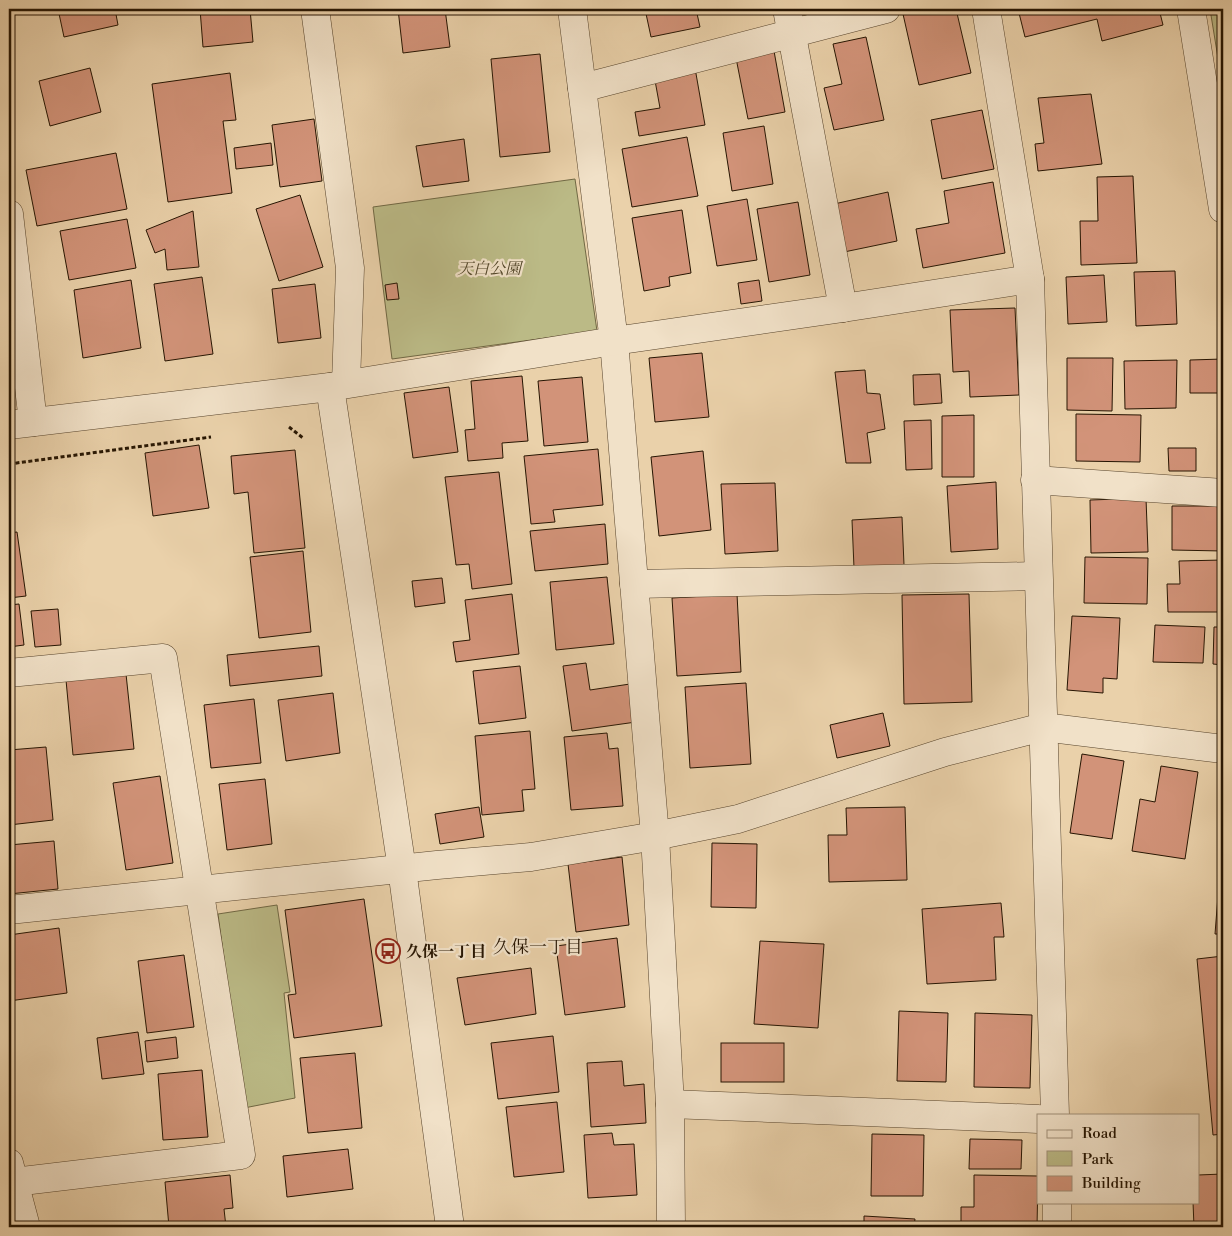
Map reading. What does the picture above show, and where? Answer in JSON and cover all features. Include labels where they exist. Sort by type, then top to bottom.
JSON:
[{"type":"street","points":[[315,9],[350,268],[338,385],[450,1227]]},
{"type":"street","points":[[572,9],[614,341],[655,836],[670,1104],[671,1227]]},
{"type":"street","points":[[582,88],[789,21],[886,9]]},
{"type":"street","points":[[986,9],[1030,279],[1037,576],[1055,1114]]},
{"type":"street","points":[[1191,9],[1223,209]]},
{"type":"street","points":[[789,21],[843,308]]},
{"type":"street","points":[[9,214],[21,423],[338,385],[614,341],[1030,279]]},
{"type":"street","points":[[1035,480],[1223,493]]},
{"type":"street","points":[[634,584],[1037,576]]},
{"type":"street","points":[[9,673],[163,658],[241,1155],[11,1173],[26,1227]]},
{"type":"street","points":[[9,910],[531,857],[655,836],[738,819],[945,752],[1043,727],[1223,749]]},
{"type":"street","points":[[670,1104],[1037,1119]]},
{"type":"street","points":[[1056,1204],[1057,1227]]},
{"type":"path","points":[[281,428],[290,427]]},
{"type":"path","points":[[9,464],[212,437]]},
{"type":"green space","points":[[1210,9],[1223,9],[1223,89]]},
{"type":"green space","name":"天白公園","points":[[575,179],[597,331],[392,359],[373,207]]},
{"type":"green space","points":[[277,905],[290,992],[284,993],[295,1098],[244,1108],[218,914]]},
{"type":"building","points":[[58,9],[115,9],[118,25],[64,37]]},
{"type":"building","points":[[200,9],[250,9],[253,42],[203,47]]},
{"type":"building","points":[[398,9],[445,9],[450,47],[403,53]]},
{"type":"building","points":[[645,9],[696,9],[700,27],[651,37]]},
{"type":"building","points":[[926,9],[956,9],[971,73],[919,85],[903,14]]},
{"type":"building","points":[[1018,9],[1159,9],[1163,25],[1102,41],[1097,19],[1025,37]]},
{"type":"building","points":[[866,37],[884,120],[834,130],[824,88],[842,84],[833,44]]},
{"type":"building","points":[[774,51],[785,112],[748,119],[736,58]]},
{"type":"building","points":[[540,54],[550,152],[500,157],[491,59]]},
{"type":"building","points":[[90,68],[101,112],[50,126],[39,81]]},
{"type":"building","points":[[695,68],[705,125],[639,136],[635,112],[660,108],[654,75]]},
{"type":"building","points":[[230,73],[236,120],[223,121],[232,193],[168,202],[152,84]]},
{"type":"building","points":[[1091,94],[1102,164],[1038,171],[1035,144],[1044,143],[1038,98]]},
{"type":"building","points":[[982,110],[994,169],[942,179],[931,120]]},
{"type":"building","points":[[314,119],[322,181],[280,187],[272,125]]},
{"type":"building","points":[[764,126],[773,184],[732,191],[723,133]]},
{"type":"building","points":[[687,137],[698,196],[632,207],[622,149]]},
{"type":"building","points":[[464,139],[469,181],[423,187],[416,146]]},
{"type":"building","points":[[271,143],[273,165],[236,169],[234,148]]},
{"type":"building","points":[[116,153],[127,209],[37,226],[26,170]]},
{"type":"building","points":[[1133,176],[1137,263],[1081,265],[1080,221],[1098,221],[1097,177]]},
{"type":"building","points":[[993,182],[1005,253],[923,268],[916,229],[949,223],[944,191]]},
{"type":"building","points":[[888,192],[897,241],[844,252],[834,204]]},
{"type":"building","points":[[300,195],[323,267],[279,281],[256,209]]},
{"type":"building","points":[[747,199],[757,260],[717,266],[707,206]]},
{"type":"building","points":[[798,202],[810,275],[769,282],[757,209]]},
{"type":"building","points":[[682,210],[691,273],[669,277],[670,286],[644,291],[632,218]]},
{"type":"building","points":[[193,211],[199,267],[167,270],[165,249],[155,253],[146,230]]},
{"type":"building","points":[[127,219],[136,268],[69,280],[60,231]]},
{"type":"building","points":[[1175,271],[1177,324],[1136,326],[1134,272]]},
{"type":"building","points":[[1104,275],[1107,322],[1068,324],[1066,277]]},
{"type":"building","points":[[202,277],[213,354],[165,361],[154,284]]},
{"type":"building","points":[[131,280],[141,348],[83,358],[74,290]]},
{"type":"building","points":[[759,280],[762,301],[741,304],[738,283]]},
{"type":"building","points":[[397,283],[399,299],[387,300],[385,285]]},
{"type":"building","points":[[315,284],[321,338],[278,343],[272,289]]},
{"type":"building","points":[[1015,308],[1019,395],[970,397],[969,371],[953,372],[950,310]]},
{"type":"building","points":[[702,353],[709,417],[655,422],[649,358]]},
{"type":"building","points":[[1067,358],[1113,358],[1112,411],[1067,410]]},
{"type":"building","points":[[1223,359],[1223,393],[1190,393],[1190,360]]},
{"type":"building","points":[[1177,360],[1176,408],[1125,409],[1124,361]]},
{"type":"building","points":[[865,370],[867,393],[880,394],[885,429],[867,433],[871,463],[846,463],[835,372]]},
{"type":"building","points":[[940,374],[942,403],[914,405],[913,375]]},
{"type":"building","points":[[522,376],[528,441],[502,443],[503,458],[468,461],[465,430],[475,429],[471,381]]},
{"type":"building","points":[[582,377],[588,442],[544,446],[538,381]]},
{"type":"building","points":[[449,387],[458,452],[413,458],[404,393]]},
{"type":"building","points":[[1076,414],[1141,415],[1140,462],[1076,461]]},
{"type":"building","points":[[974,415],[974,477],[942,477],[942,416]]},
{"type":"building","points":[[931,420],[932,469],[906,470],[904,421]]},
{"type":"building","points":[[199,445],[209,508],[153,516],[145,453]]},
{"type":"building","points":[[1168,448],[1196,448],[1196,471],[1169,471]]},
{"type":"building","points":[[598,449],[603,505],[553,510],[555,522],[531,524],[524,456]]},
{"type":"building","points":[[295,450],[305,548],[254,553],[248,492],[234,494],[231,456]]},
{"type":"building","points":[[703,451],[711,530],[659,536],[651,457]]},
{"type":"building","points":[[499,472],[512,584],[472,589],[469,564],[456,565],[445,477]]},
{"type":"building","points":[[996,482],[998,549],[951,552],[947,486]]},
{"type":"building","points":[[775,483],[778,551],[725,554],[721,484]]},
{"type":"building","points":[[1146,498],[1148,552],[1091,553],[1090,500]]},
{"type":"building","points":[[1172,506],[1223,506],[1223,551],[1172,550]]},
{"type":"building","points":[[902,517],[904,565],[854,568],[852,520]]},
{"type":"building","points":[[605,524],[608,564],[535,571],[530,531]]},
{"type":"building","points":[[17,532],[26,596],[9,598],[9,533]]},
{"type":"building","points":[[303,551],[311,632],[259,638],[250,557]]},
{"type":"building","points":[[1085,557],[1148,558],[1147,604],[1084,603]]},
{"type":"building","points":[[1223,560],[1223,612],[1168,612],[1167,584],[1180,584],[1179,561]]},
{"type":"building","points":[[607,577],[614,644],[556,650],[550,582]]},
{"type":"building","points":[[442,578],[445,603],[415,607],[412,581]]},
{"type":"building","points":[[512,594],[519,654],[456,662],[453,642],[470,640],[465,600]]},
{"type":"building","points":[[737,594],[741,672],[677,676],[672,598]]},
{"type":"building","points":[[969,594],[972,702],[904,704],[902,595]]},
{"type":"building","points":[[19,604],[24,645],[9,647],[9,605]]},
{"type":"building","points":[[58,609],[61,645],[35,647],[31,611]]},
{"type":"building","points":[[1072,616],[1120,618],[1117,679],[1103,678],[1103,693],[1067,690]]},
{"type":"building","points":[[1155,625],[1205,627],[1203,663],[1153,662]]},
{"type":"building","points":[[1214,627],[1223,627],[1223,665],[1213,664]]},
{"type":"building","points":[[319,646],[322,676],[230,686],[227,655]]},
{"type":"building","points":[[586,663],[590,690],[630,684],[636,722],[572,731],[563,666]]},
{"type":"building","points":[[520,666],[526,718],[479,724],[473,671]]},
{"type":"building","points":[[126,674],[134,749],[73,755],[66,680]]},
{"type":"building","points":[[746,683],[751,764],[690,768],[685,687]]},
{"type":"building","points":[[333,693],[340,753],[286,761],[278,700]]},
{"type":"building","points":[[254,699],[261,763],[211,768],[204,705]]},
{"type":"building","points":[[883,713],[890,746],[837,758],[830,725]]},
{"type":"building","points":[[530,731],[535,789],[522,790],[524,811],[482,815],[475,736]]},
{"type":"building","points":[[607,733],[609,749],[618,748],[623,806],[571,810],[564,737]]},
{"type":"building","points":[[46,747],[53,820],[9,825],[9,750]]},
{"type":"building","points":[[1082,754],[1124,761],[1112,839],[1070,833]]},
{"type":"building","points":[[1161,766],[1198,772],[1185,859],[1132,851],[1140,799],[1155,802]]},
{"type":"building","points":[[160,776],[173,863],[126,870],[113,783]]},
{"type":"building","points":[[265,779],[272,844],[227,850],[219,784]]},
{"type":"building","points":[[479,807],[484,837],[440,844],[435,814]]},
{"type":"building","points":[[905,807],[907,880],[829,882],[828,835],[847,835],[846,808]]},
{"type":"building","points":[[54,841],[58,889],[9,894],[9,845]]},
{"type":"building","points":[[712,843],[757,844],[756,908],[711,907]]},
{"type":"building","points":[[622,857],[629,925],[576,932],[568,864]]},
{"type":"building","points":[[1220,870],[1223,871],[1223,934],[1215,934]]},
{"type":"building","points":[[364,899],[382,1026],[294,1038],[288,995],[296,994],[285,910]]},
{"type":"building","points":[[1001,903],[1004,937],[994,937],[996,980],[927,984],[922,909]]},
{"type":"building","points":[[59,928],[67,993],[9,1001],[9,935]]},
{"type":"building","points":[[617,938],[625,1007],[565,1015],[556,946]]},
{"type":"building","points":[[760,941],[824,944],[818,1028],[754,1024]]},
{"type":"building","points":[[184,955],[194,1027],[147,1033],[138,961]]},
{"type":"building","points":[[1223,956],[1223,1134],[1213,1135],[1197,959]]},
{"type":"building","points":[[531,968],[536,1014],[465,1025],[457,978]]},
{"type":"building","points":[[899,1011],[948,1013],[946,1082],[897,1081]]},
{"type":"building","points":[[975,1013],[1032,1015],[1030,1088],[974,1087]]},
{"type":"building","points":[[138,1032],[144,1074],[102,1079],[97,1038]]},
{"type":"building","points":[[553,1036],[559,1092],[498,1099],[491,1043]]},
{"type":"building","points":[[176,1037],[178,1058],[147,1062],[145,1041]]},
{"type":"building","points":[[721,1043],[784,1043],[784,1082],[721,1082]]},
{"type":"building","points":[[355,1053],[362,1128],[308,1133],[300,1058]]},
{"type":"building","points":[[622,1061],[624,1086],[644,1084],[646,1123],[591,1127],[587,1063]]},
{"type":"building","points":[[202,1070],[208,1137],[163,1140],[158,1074]]},
{"type":"building","points":[[557,1102],[564,1172],[514,1177],[506,1107]]},
{"type":"building","points":[[612,1133],[614,1145],[634,1144],[637,1195],[588,1198],[584,1135]]},
{"type":"building","points":[[872,1134],[924,1135],[923,1196],[871,1196]]},
{"type":"building","points":[[970,1139],[1022,1140],[1021,1169],[969,1169]]},
{"type":"building","points":[[348,1149],[353,1189],[287,1197],[283,1156]]},
{"type":"building","points":[[1223,1174],[1223,1227],[1194,1227],[1193,1204],[1200,1204],[1200,1175]]},
{"type":"building","points":[[230,1175],[233,1208],[224,1209],[226,1227],[169,1227],[165,1182]]},
{"type":"building","points":[[974,1175],[1037,1176],[1037,1227],[961,1227],[961,1207],[974,1207]]},
{"type":"building","points":[[864,1216],[915,1219],[914,1227],[864,1227]]},
{"type":"place","name":"久保一丁目","points":[[388,951]]},
{"type":"district","name":"久保一丁目","points":[[538,947]]}]
